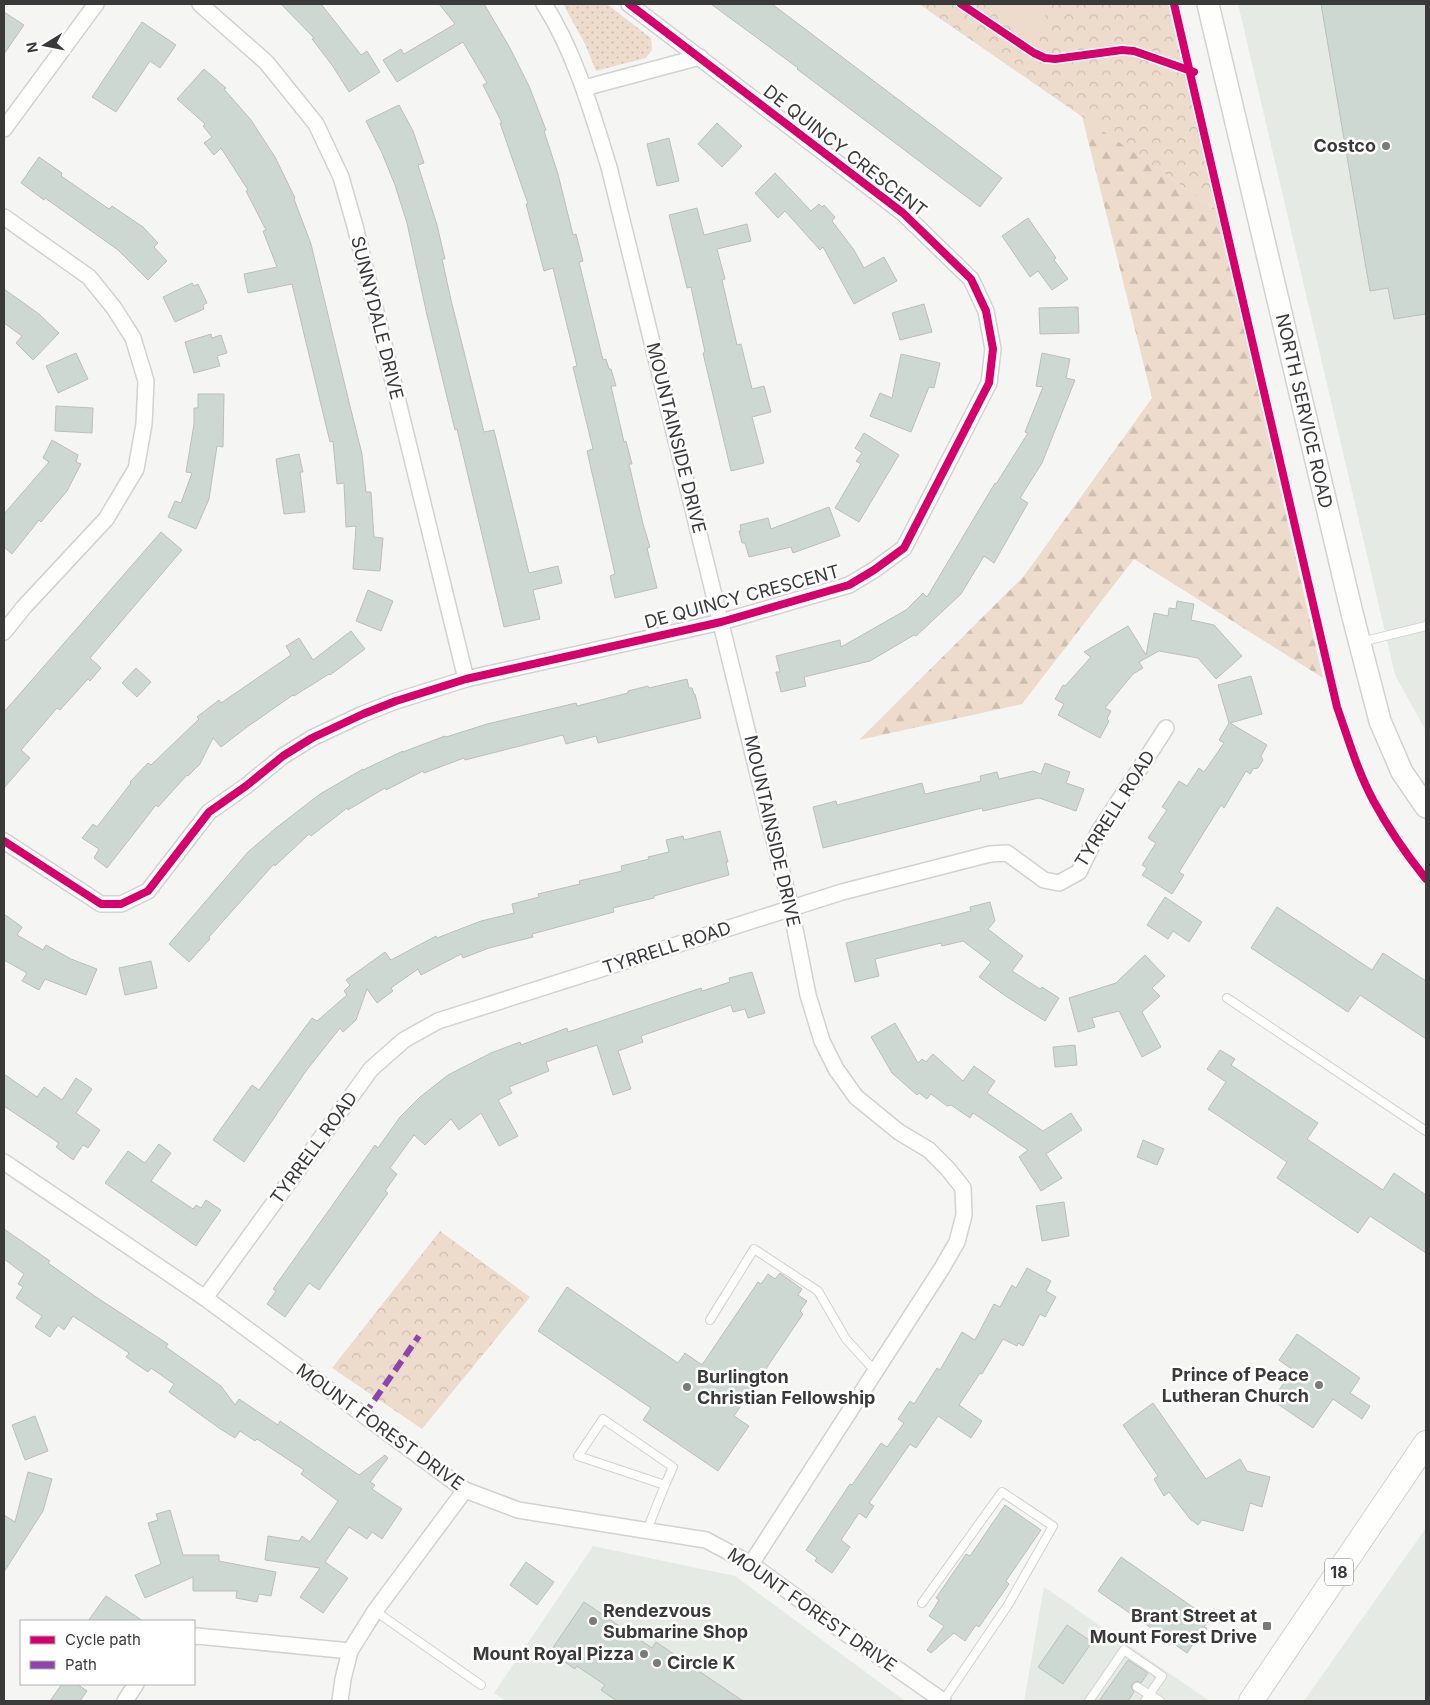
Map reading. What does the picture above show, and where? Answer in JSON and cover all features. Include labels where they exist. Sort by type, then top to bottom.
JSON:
[{"type":"main road","name":"18","points":[[1255,1700],[1426,1443]]},
{"type":"street","points":[[4,129],[96,4]]},
{"type":"street","name":"SUNNYDALE DRIVE","points":[[200,4],[266,62],[316,124],[341,177],[355,226],[466,679]]},
{"type":"street","name":"MOUNTAINSIDE DRIVE","points":[[544,4],[552,16],[584,88],[609,167],[791,909],[808,995],[822,1041],[836,1070],[856,1096],[899,1132],[929,1150],[963,1188],[964,1215],[957,1242],[751,1564]]},
{"type":"street","name":"DE QUINCY CRESCENT","points":[[4,841],[101,904],[121,904],[148,891],[209,812],[246,786],[283,756],[312,738],[363,714],[396,701],[466,679],[721,622],[849,585],[874,570],[904,548],[989,383],[993,349],[986,311],[971,279],[903,213],[629,4]]},
{"type":"street","name":"NORTH SERVICE ROAD","points":[[1208,4],[1338,554],[1380,721],[1402,772],[1426,807]]},
{"type":"street","points":[[584,88],[700,57]]},
{"type":"street","points":[[4,217],[89,277],[114,308],[133,338],[146,381],[144,424],[136,469],[106,519],[24,607],[4,632]]},
{"type":"street","name":"TYRRELL ROAD","points":[[206,1298],[371,1069],[404,1040],[438,1021],[842,892],[990,854],[1007,853],[1044,880],[1059,883],[1079,872],[1098,834],[1166,728]]},
{"type":"street","name":"MOUNT FOREST DRIVE","points":[[4,1162],[206,1298],[464,1490],[518,1510],[706,1540],[751,1564],[943,1701]]},
{"type":"street","points":[[340,1701],[350,1651],[375,1612],[464,1490]]},
{"type":"street","points":[[195,1637],[350,1651]]},
{"type":"street","points":[[125,1701],[135,1685]]},
{"type":"lane","points":[[1361,642],[1426,626]]},
{"type":"lane","points":[[1227,998],[1426,1131]]},
{"type":"lane","points":[[710,1320],[754,1249],[818,1291],[846,1339],[875,1371]]},
{"type":"lane","points":[[647,1530],[673,1467],[603,1419],[578,1456],[665,1485]]},
{"type":"lane","points":[[922,1603],[1002,1492],[1053,1526],[1008,1605],[943,1701]]},
{"type":"lane","points":[[375,1612],[481,1685]]},
{"type":"lane","points":[[1089,1701],[1101,1691],[1114,1672],[1124,1650],[1162,1676],[1145,1701]]},
{"type":"lane","points":[[1137,1687],[1160,1701]]},
{"type":"shaded area","points":[[1238,4],[1426,4],[1426,731],[1395,675]]},
{"type":"shaded area","points":[[1426,1528],[1426,1701],[1304,1701]]},
{"type":"shaded area","points":[[593,1546],[735,1576],[905,1701],[506,1701],[494,1693]]},
{"type":"shaded area","points":[[1044,1587],[1208,1700],[1024,1701]]},
{"type":"green space","points":[[563,4],[607,4],[651,38],[652,50],[646,58],[596,71],[585,44]]},
{"type":"green space","points":[[919,4],[1168,4],[1217,210]]},
{"type":"green space","points":[[987,4],[1053,4],[1033,34]]},
{"type":"green space","points":[[1082,116],[1217,210],[1323,678],[1134,559],[1022,704],[859,740],[1024,576],[1152,398]]},
{"type":"green space","points":[[440,1231],[530,1297],[422,1429],[332,1368]]},
{"type":"building","points":[[281,4],[321,4],[361,55],[367,51],[380,72],[349,92],[332,65],[312,39],[314,38]]},
{"type":"building","points":[[439,4],[484,4],[510,48],[529,86],[546,130],[544,131],[558,174],[573,235],[576,234],[583,261],[579,262],[603,360],[606,359],[609,369],[611,369],[616,386],[611,386],[624,442],[626,441],[632,464],[629,464],[650,547],[647,548],[657,588],[615,598],[610,576],[615,574],[587,451],[593,449],[573,367],[577,366],[553,268],[544,271],[526,204],[528,204],[500,123],[502,123],[483,85],[487,83],[463,42],[397,82],[383,60],[401,49],[404,54],[455,24]]},
{"type":"building","points":[[711,4],[772,4],[1002,178],[980,207]]},
{"type":"building","name":"Costco","points":[[1321,4],[1426,4],[1426,314],[1394,319],[1388,288],[1370,291]]},
{"type":"building","points":[[4,12],[24,25],[4,54]]},
{"type":"building","points":[[142,22],[176,45],[160,68],[150,61],[116,112],[92,97]]},
{"type":"building","points":[[204,69],[226,88],[224,89],[251,120],[275,157],[295,198],[311,244],[362,454],[366,492],[371,492],[374,537],[383,538],[380,571],[353,569],[356,526],[346,527],[344,483],[337,484],[333,441],[330,442],[292,284],[248,293],[244,274],[277,267],[263,231],[266,230],[246,191],[248,190],[221,148],[214,155],[204,143],[212,137],[203,126],[205,124],[177,99]]},
{"type":"building","points":[[399,105],[413,131],[424,163],[418,165],[437,225],[445,259],[442,259],[451,300],[484,432],[494,430],[529,573],[558,566],[562,583],[533,590],[540,619],[504,627],[457,429],[455,430],[427,315],[407,223],[395,185],[366,121]]},
{"type":"building","points":[[717,123],[742,146],[722,167],[698,144]]},
{"type":"building","points":[[669,138],[679,181],[657,186],[647,144]]},
{"type":"building","points":[[39,157],[62,173],[61,176],[109,209],[112,206],[143,227],[158,243],[154,247],[167,261],[148,280],[118,250],[21,183]]},
{"type":"building","points":[[775,173],[811,211],[819,204],[822,207],[824,205],[835,217],[832,221],[854,250],[864,268],[884,257],[897,281],[854,304],[823,247],[820,250],[785,211],[778,218],[755,193]]},
{"type":"building","points":[[697,208],[704,235],[747,224],[751,241],[717,249],[725,279],[722,280],[737,345],[741,344],[752,389],[764,386],[771,412],[752,417],[764,463],[731,471],[703,353],[705,352],[691,287],[687,288],[669,215]]},
{"type":"building","points":[[1028,218],[1068,279],[1052,290],[1038,271],[1030,277],[1002,236]]},
{"type":"building","points":[[192,283],[194,286],[198,284],[207,303],[203,305],[204,309],[175,322],[163,297]]},
{"type":"building","points":[[4,289],[39,314],[59,333],[33,360],[16,343],[22,336],[4,323]]},
{"type":"building","points":[[924,304],[932,332],[900,340],[892,313]]},
{"type":"building","points":[[1078,307],[1079,333],[1040,334],[1039,308]]},
{"type":"building","points":[[211,334],[212,338],[221,335],[227,353],[217,356],[220,366],[194,373],[185,342]]},
{"type":"building","points":[[76,353],[88,379],[58,393],[46,366]]},
{"type":"building","points":[[1042,353],[1070,359],[1066,378],[1075,380],[1042,463],[1020,498],[1028,503],[994,563],[984,556],[961,594],[916,636],[914,635],[870,661],[804,677],[806,686],[781,692],[776,672],[780,672],[776,656],[840,640],[841,647],[906,610],[923,593],[927,597],[995,483],[1028,433],[1025,432],[1043,387],[1036,386]]},
{"type":"building","points":[[901,354],[940,363],[934,388],[929,387],[911,432],[870,416],[880,393],[892,398]]},
{"type":"building","points":[[198,394],[224,394],[223,447],[217,446],[209,499],[196,529],[168,517],[175,501],[181,503],[192,473],[186,472],[194,424],[194,408],[198,408]]},
{"type":"building","points":[[56,406],[93,408],[92,433],[55,431]]},
{"type":"building","points":[[864,433],[899,455],[859,522],[835,508],[861,464],[856,461],[862,453],[855,448]]},
{"type":"building","points":[[52,440],[78,455],[76,462],[81,464],[67,491],[41,522],[39,520],[12,554],[4,547],[4,514],[49,462],[43,458]]},
{"type":"building","points":[[299,454],[303,472],[300,472],[305,512],[284,514],[276,459]]},
{"type":"building","points":[[829,507],[840,536],[793,553],[791,547],[749,557],[745,543],[742,543],[739,531],[741,531],[740,525],[768,518],[771,529]]},
{"type":"building","points":[[161,532],[182,550],[90,658],[101,668],[90,681],[88,679],[60,710],[57,708],[21,750],[30,758],[4,788],[4,712]]},
{"type":"building","points":[[368,590],[393,601],[381,631],[356,621]]},
{"type":"building","points":[[1177,601],[1194,604],[1191,620],[1214,625],[1242,656],[1216,679],[1198,658],[1159,651],[1139,662],[1143,668],[1133,674],[1105,708],[1111,711],[1107,719],[1109,721],[1100,738],[1058,715],[1064,704],[1055,699],[1063,685],[1065,686],[1091,657],[1084,652],[1128,626],[1146,655],[1154,613],[1168,616],[1169,608],[1176,609]]},
{"type":"building","points":[[351,631],[365,649],[330,675],[293,695],[221,747],[213,738],[200,764],[187,775],[158,807],[156,805],[107,868],[94,858],[99,849],[82,838],[93,824],[97,827],[130,782],[148,763],[151,765],[199,719],[197,717],[219,700],[221,703],[291,655],[286,646],[299,638],[313,660]]},
{"type":"building","points":[[136,668],[151,682],[137,697],[122,683]]},
{"type":"building","points":[[1251,676],[1262,714],[1230,723],[1267,745],[1261,756],[1263,760],[1258,768],[1253,769],[1250,774],[1246,771],[1224,808],[1221,805],[1179,872],[1184,875],[1172,894],[1142,875],[1147,868],[1142,865],[1156,843],[1148,838],[1167,810],[1162,807],[1179,781],[1187,786],[1199,768],[1204,772],[1224,743],[1219,740],[1229,723],[1218,685]]},
{"type":"building","points":[[687,679],[689,688],[692,688],[695,694],[701,718],[598,743],[596,736],[566,744],[563,735],[465,760],[464,758],[424,773],[423,771],[386,790],[385,788],[348,810],[347,808],[311,836],[309,834],[275,866],[274,864],[189,962],[169,944],[248,852],[320,794],[363,769],[403,751],[487,724],[576,703],[577,706],[648,686],[649,688]]},
{"type":"building","points":[[1045,763],[1070,772],[1066,783],[1084,789],[1076,811],[1039,798],[983,811],[982,808],[823,848],[813,807],[836,801],[837,805],[922,783],[925,794],[981,781],[980,776],[997,772],[999,779],[1033,771],[1041,774]]},
{"type":"building","points":[[720,831],[728,862],[726,862],[729,875],[654,896],[654,898],[613,908],[614,912],[532,934],[533,937],[489,948],[463,958],[461,954],[421,975],[418,969],[391,988],[393,991],[377,1003],[367,989],[356,1020],[343,1032],[340,1028],[306,1071],[244,1162],[213,1140],[252,1085],[259,1090],[312,1018],[317,1021],[347,995],[344,991],[350,985],[346,980],[385,952],[391,960],[436,936],[437,938],[481,921],[514,913],[512,904],[539,897],[538,894],[580,884],[579,881],[622,871],[621,866],[669,852],[666,840],[683,836],[684,840]]},
{"type":"building","points":[[1165,897],[1202,922],[1189,942],[1173,931],[1168,939],[1147,925]]},
{"type":"building","points":[[990,902],[995,921],[988,929],[1023,956],[1012,971],[1040,989],[1042,987],[1059,998],[1045,1021],[979,977],[991,962],[963,941],[942,946],[941,943],[875,959],[879,976],[855,982],[846,943],[971,911],[970,907]]},
{"type":"building","points":[[1277,907],[1372,970],[1383,953],[1426,981],[1426,1039],[1360,995],[1348,1012],[1251,948]]},
{"type":"building","points":[[4,914],[22,927],[17,935],[43,950],[46,945],[71,959],[97,969],[86,995],[45,979],[39,990],[22,981],[27,973],[4,960]]},
{"type":"building","points":[[1145,955],[1165,976],[1152,988],[1160,996],[1142,1012],[1161,1047],[1142,1057],[1119,1011],[1092,1018],[1095,1027],[1078,1032],[1069,998],[1116,983]]},
{"type":"building","points":[[151,961],[157,988],[125,995],[119,968]]},
{"type":"building","points":[[752,972],[765,1013],[748,1018],[745,1009],[733,1012],[731,1005],[641,1036],[643,1042],[618,1051],[631,1089],[613,1095],[597,1045],[546,1062],[549,1071],[509,1087],[512,1093],[498,1100],[518,1136],[499,1146],[481,1113],[459,1130],[451,1119],[425,1145],[414,1135],[390,1168],[397,1174],[385,1191],[388,1193],[319,1290],[309,1283],[285,1317],[267,1304],[276,1291],[273,1289],[375,1145],[378,1148],[400,1117],[420,1097],[448,1075],[491,1053],[520,1042],[521,1045],[567,1028],[568,1032],[701,988],[702,991],[730,982],[729,978]]},
{"type":"building","points":[[895,1023],[918,1063],[922,1059],[926,1062],[933,1054],[963,1081],[974,1066],[995,1081],[987,1093],[1043,1131],[1071,1113],[1082,1130],[1046,1154],[1062,1178],[1041,1191],[1019,1157],[1028,1150],[973,1113],[970,1118],[951,1105],[947,1106],[931,1094],[927,1099],[919,1093],[917,1095],[892,1073],[871,1037]]},
{"type":"building","points":[[1075,1045],[1077,1065],[1055,1067],[1053,1047]]},
{"type":"building","points":[[1220,1050],[1235,1059],[1231,1065],[1318,1123],[1307,1139],[1383,1190],[1394,1173],[1426,1195],[1426,1253],[1370,1216],[1358,1233],[1277,1178],[1287,1162],[1208,1109],[1226,1082],[1207,1069]]},
{"type":"building","points":[[4,1074],[37,1097],[44,1087],[62,1100],[76,1078],[92,1089],[76,1113],[100,1130],[88,1148],[83,1145],[73,1160],[56,1147],[59,1143],[4,1106]]},
{"type":"building","points":[[1143,1140],[1164,1149],[1157,1165],[1137,1157]]},
{"type":"building","points":[[159,1144],[171,1153],[151,1181],[193,1209],[196,1205],[201,1208],[206,1200],[221,1210],[196,1246],[105,1183],[128,1151],[145,1163]]},
{"type":"building","points":[[1064,1202],[1069,1236],[1042,1241],[1036,1206]]},
{"type":"building","points":[[4,1229],[50,1261],[48,1263],[96,1297],[168,1344],[166,1347],[221,1386],[235,1405],[239,1399],[278,1425],[280,1421],[359,1475],[385,1455],[388,1458],[370,1482],[375,1485],[372,1489],[402,1509],[382,1539],[372,1532],[367,1539],[349,1527],[325,1562],[348,1578],[323,1613],[300,1597],[320,1568],[265,1560],[268,1536],[299,1541],[302,1536],[310,1542],[338,1501],[301,1474],[304,1470],[257,1439],[255,1441],[240,1431],[235,1438],[219,1428],[169,1392],[174,1384],[151,1368],[148,1372],[126,1357],[129,1353],[73,1316],[64,1330],[58,1325],[50,1337],[35,1327],[42,1316],[16,1298],[23,1287],[18,1284],[24,1274],[4,1259]]},
{"type":"building","points":[[1027,1268],[1051,1281],[1046,1291],[1056,1297],[1045,1317],[1040,1314],[1023,1346],[1018,1343],[1017,1346],[1003,1339],[982,1374],[980,1373],[959,1405],[982,1421],[971,1438],[938,1416],[916,1448],[910,1444],[869,1503],[874,1506],[866,1518],[859,1513],[841,1540],[850,1547],[832,1573],[815,1561],[817,1558],[806,1550],[850,1484],[852,1485],[881,1443],[887,1447],[904,1423],[898,1419],[910,1401],[914,1404],[937,1368],[940,1370],[962,1332],[975,1340],[994,1304],[1000,1307],[1012,1285],[1016,1288]]},
{"type":"building","name":"Burlington Christian Fellowship","points":[[780,1273],[802,1289],[798,1295],[807,1301],[800,1311],[803,1314],[734,1416],[749,1426],[718,1471],[643,1420],[651,1408],[538,1331],[567,1287],[678,1363],[685,1353],[702,1365],[758,1282],[761,1284],[768,1274],[775,1279]]},
{"type":"building","name":"Prince of Peace Lutheran Church","points":[[1297,1334],[1360,1378],[1350,1393],[1370,1406],[1362,1419],[1333,1399],[1313,1428],[1272,1400],[1293,1370],[1279,1360]]},
{"type":"building","points":[[1153,1403],[1206,1479],[1240,1459],[1247,1471],[1270,1477],[1262,1507],[1250,1503],[1243,1531],[1202,1520],[1198,1525],[1190,1519],[1169,1492],[1164,1496],[1154,1479],[1158,1476],[1123,1425]]},
{"type":"building","points":[[35,1416],[48,1451],[25,1460],[12,1425]]},
{"type":"building","points":[[28,1472],[52,1479],[43,1511],[4,1572],[4,1515],[15,1522]]},
{"type":"building","points":[[1005,1505],[1041,1530],[1006,1581],[1009,1584],[979,1627],[976,1625],[965,1641],[954,1633],[931,1653],[927,1650],[944,1626],[929,1616],[939,1600],[936,1598],[966,1554],[970,1556]]},
{"type":"building","points":[[170,1510],[183,1555],[219,1555],[219,1561],[276,1572],[271,1596],[259,1594],[257,1602],[236,1598],[237,1591],[193,1591],[193,1577],[145,1598],[135,1575],[161,1564],[148,1523],[158,1520],[156,1514]]},
{"type":"building","points":[[1121,1557],[1210,1619],[1204,1627],[1207,1628],[1187,1653],[1098,1591]]},
{"type":"building","points":[[526,1562],[554,1582],[537,1605],[510,1585]]},
{"type":"building","points":[[106,1596],[142,1620],[89,1620]]},
{"type":"building","points":[[584,1602],[652,1648],[656,1642],[743,1701],[617,1701],[601,1690],[605,1685],[577,1666],[575,1669],[550,1652]]},
{"type":"building","points":[[1067,1625],[1092,1642],[1063,1684],[1038,1667]]},
{"type":"building","points":[[1128,1660],[1148,1673],[1141,1683],[1137,1681],[1132,1684],[1131,1687],[1134,1692],[1128,1701],[1099,1701]]},
{"type":"building","points":[[61,1685],[78,1685],[87,1691],[80,1701],[50,1701]]},
{"type":"marked path","points":[[364,1415],[419,1336]]},
{"type":"cycle path","points":[[4,841],[101,904],[121,904],[148,891],[209,812],[246,786],[283,756],[312,738],[363,714],[396,701],[466,679],[721,622],[849,585],[874,570],[904,548],[989,383],[993,349],[986,311],[971,279],[903,213],[629,4]]},
{"type":"cycle path","points":[[961,4],[1034,53],[1045,58],[1055,59],[1122,50],[1134,51],[1194,72]]},
{"type":"cycle path","points":[[1174,4],[1337,707],[1367,789],[1398,841],[1426,879]]},
{"type":"place","name":"Costco","points":[[1386,146]]},
{"type":"place","name":"Prince of Peace Lutheran Church","points":[[1319,1385]]},
{"type":"place","name":"Burlington Christian Fellowship","points":[[687,1387]]},
{"type":"place","name":"Rendezvous Submarine Shop","points":[[593,1621]]},
{"type":"place","name":"Brant Street at Mount Forest Drive","points":[[1267,1626]]},
{"type":"place","name":"Mount Royal Pizza","points":[[644,1654]]},
{"type":"place","name":"Circle K","points":[[657,1663]]}]
